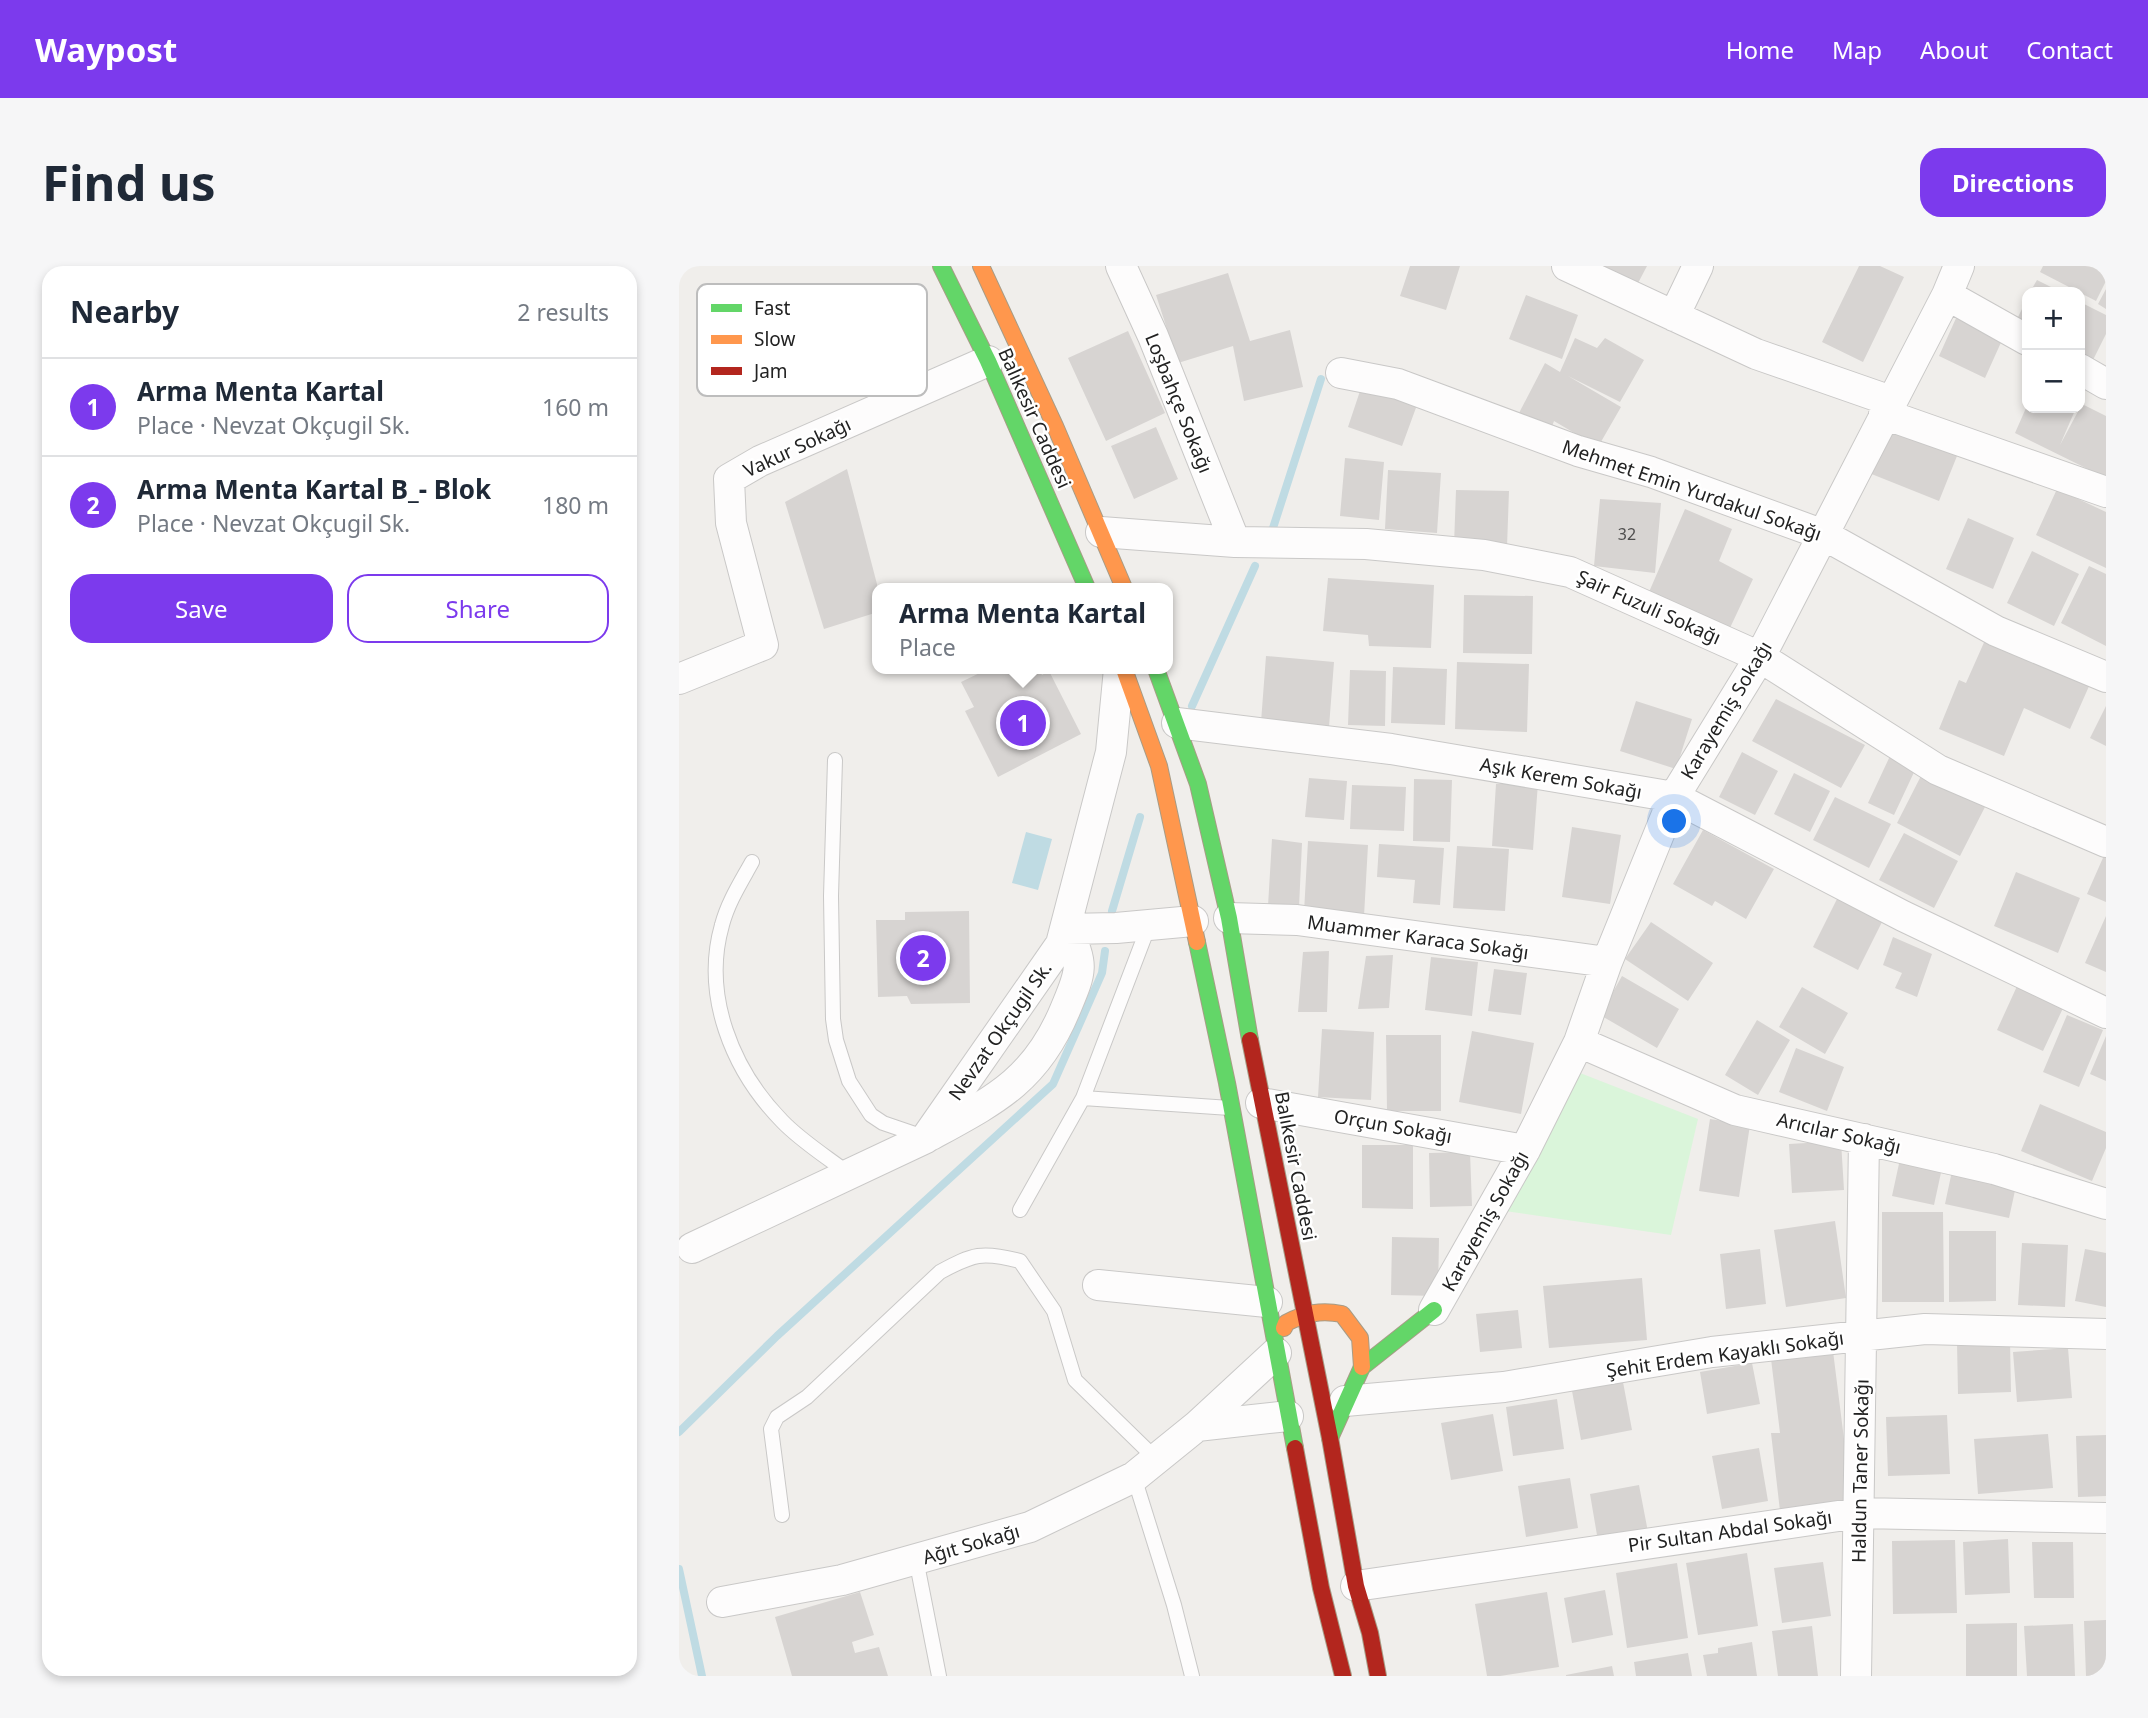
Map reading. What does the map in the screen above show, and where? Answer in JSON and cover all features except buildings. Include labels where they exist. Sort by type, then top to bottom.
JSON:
[{"type":"main road","name":"Balıkesir Caddesi","points":[[941,266],[988,361],[1085,583]]},
{"type":"main road","name":"Balıkesir Caddesi","points":[[981,266],[1008,320],[1122,583]]},
{"type":"main road","points":[[1123,674],[1159,766],[1231,1108],[1321,1588],[1343,1676]]},
{"type":"main road","name":"Balıkesir Caddesi","points":[[1158,674],[1198,784],[1229,918],[1261,1103],[1330,1438],[1356,1586],[1370,1633],[1378,1676]]},
{"type":"main road","points":[[1276,1353],[1286,1323],[1304,1313],[1325,1310],[1363,1316]]},
{"type":"main road","points":[[1401,1315],[1434,1310]]},
{"type":"main road","points":[[1330,1438],[1362,1367],[1434,1310]]},
{"type":"main road","points":[[1342,1314],[1360,1338],[1362,1367]]},
{"type":"main road","points":[[1318,1638],[1321,1588]]},
{"type":"main road","points":[[1370,1633],[1385,1644],[1391,1655]]},
{"type":"street","name":"Loşbahçe Sokağı","points":[[1121,266],[1153,336],[1235,542]]},
{"type":"street","points":[[1567,266],[1756,354],[1887,408],[2106,492]]},
{"type":"street","points":[[1674,316],[1698,266]]},
{"type":"street","name":"Karayemiş Sokağı","points":[[1434,1310],[1525,1150],[1579,1042],[1607,962],[1674,797],[1760,657],[1947,295],[1959,266]]},
{"type":"street","points":[[1947,295],[2022,337]]},
{"type":"street","name":"Vakur Sokağı","points":[[927,388],[988,361]]},
{"type":"street","points":[[2085,372],[2106,384]]},
{"type":"street","name":"Mehmet Emin Yurdakul Sokağı","points":[[1341,373],[1398,384],[1578,451],[1651,472],[1824,535],[1996,631],[2106,677]]},
{"type":"street","name":"Vakur Sokağı","points":[[679,679],[763,645],[731,523],[729,479],[760,461],[908,396]]},
{"type":"street","name":"Şair Fuzuli Sokağı","points":[[1101,532],[1235,542],[1366,544],[1471,554],[1570,572],[1760,657],[1938,770],[2106,842]]},
{"type":"street","name":"Nevzat Okçugil Sk.","points":[[926,1138],[1061,944],[1111,752],[1120,674]]},
{"type":"street","name":"Aşık Kerem Sokağı","points":[[1177,723],[1391,749],[1674,797],[1903,916],[2106,1013]]},
{"type":"street","name":"Muammer Karaca Sokağı","points":[[1229,918],[1297,920],[1607,962]]},
{"type":"street","points":[[692,1248],[926,1138],[991,1102],[1026,1074],[1056,1032],[1080,975],[1077,950],[1066,929],[1193,921]]},
{"type":"street","name":"Arıcılar Sokağı","points":[[1579,1042],[1735,1110],[2103,1195]]},
{"type":"street","name":"Orçun Sokağı","points":[[1261,1103],[1525,1150]]},
{"type":"street","name":"Haldun Taner Sokağı","points":[[1856,1676],[1864,1139]]},
{"type":"street","points":[[1098,1285],[1267,1303]]},
{"type":"street","name":"Şehit Erdem Kayaklı Sokağı","points":[[1345,1401],[1504,1387],[1712,1352],[1924,1329],[2106,1334]]},
{"type":"street","name":"Ağıt Sokağı","points":[[722,1602],[842,1580],[1030,1527],[1145,1468],[1197,1426],[1276,1353]]},
{"type":"street","points":[[1197,1426],[1288,1416]]},
{"type":"street","name":"Pir Sultan Abdal Sokağı","points":[[1356,1586],[1859,1513],[2106,1518]]},
{"type":"lane","points":[[835,760],[831,896],[836,1040],[849,1081],[871,1115],[883,1123],[926,1138]]},
{"type":"lane","points":[[752,862],[730,902],[717,947],[716,982],[723,1021],[739,1062],[767,1104],[784,1123],[849,1174]]},
{"type":"lane","points":[[1020,1210],[1083,1098],[1149,925]]},
{"type":"lane","points":[[1083,1098],[1231,1108]]},
{"type":"lane","points":[[782,1515],[771,1429],[777,1417],[807,1396],[940,1272],[965,1258],[978,1255],[999,1255],[1020,1261],[1054,1311],[1075,1381],[1145,1468],[1192,1676]]},
{"type":"lane","points":[[916,1559],[939,1676]]},
{"type":"green space","points":[[1575,1071],[1698,1119],[1671,1235],[1505,1211]]},
{"type":"water","points":[[1026,832],[1052,839],[1038,890],[1012,883]]},
{"type":"waterway","points":[[1273,528],[1321,379]]},
{"type":"waterway","points":[[1192,706],[1255,566]]},
{"type":"waterway","points":[[1112,911],[1140,817]]},
{"type":"waterway","points":[[679,1432],[777,1336],[1053,1084],[1102,973],[1105,951]]},
{"type":"waterway","points":[[679,1569],[702,1676]]},
{"type":"traffic: fast","points":[[941,266],[988,361],[1085,583]]},
{"type":"traffic: fast","points":[[1158,674],[1198,784],[1229,918],[1250,1040]]},
{"type":"traffic: fast","points":[[1197,942],[1227,1083],[1295,1448]]},
{"type":"traffic: fast","points":[[1330,1438],[1362,1367],[1434,1310]]},
{"type":"traffic: slow","points":[[981,266],[1055,426],[1122,583]]},
{"type":"traffic: slow","points":[[1126,674],[1159,766],[1197,942]]},
{"type":"traffic: slow","points":[[1284,1328],[1286,1323],[1307,1315],[1320,1312],[1342,1314],[1360,1338],[1362,1367]]},
{"type":"traffic: jam","points":[[1250,1040],[1330,1438],[1356,1586],[1370,1633],[1378,1676]]},
{"type":"traffic: jam","points":[[1295,1448],[1321,1588],[1343,1676]]},
{"type":"place","name":"Arma Menta Kartal","points":[[1023,723]]},
{"type":"place","name":"Arma Menta Kartal B_- Blok","points":[[923,958]]}]
